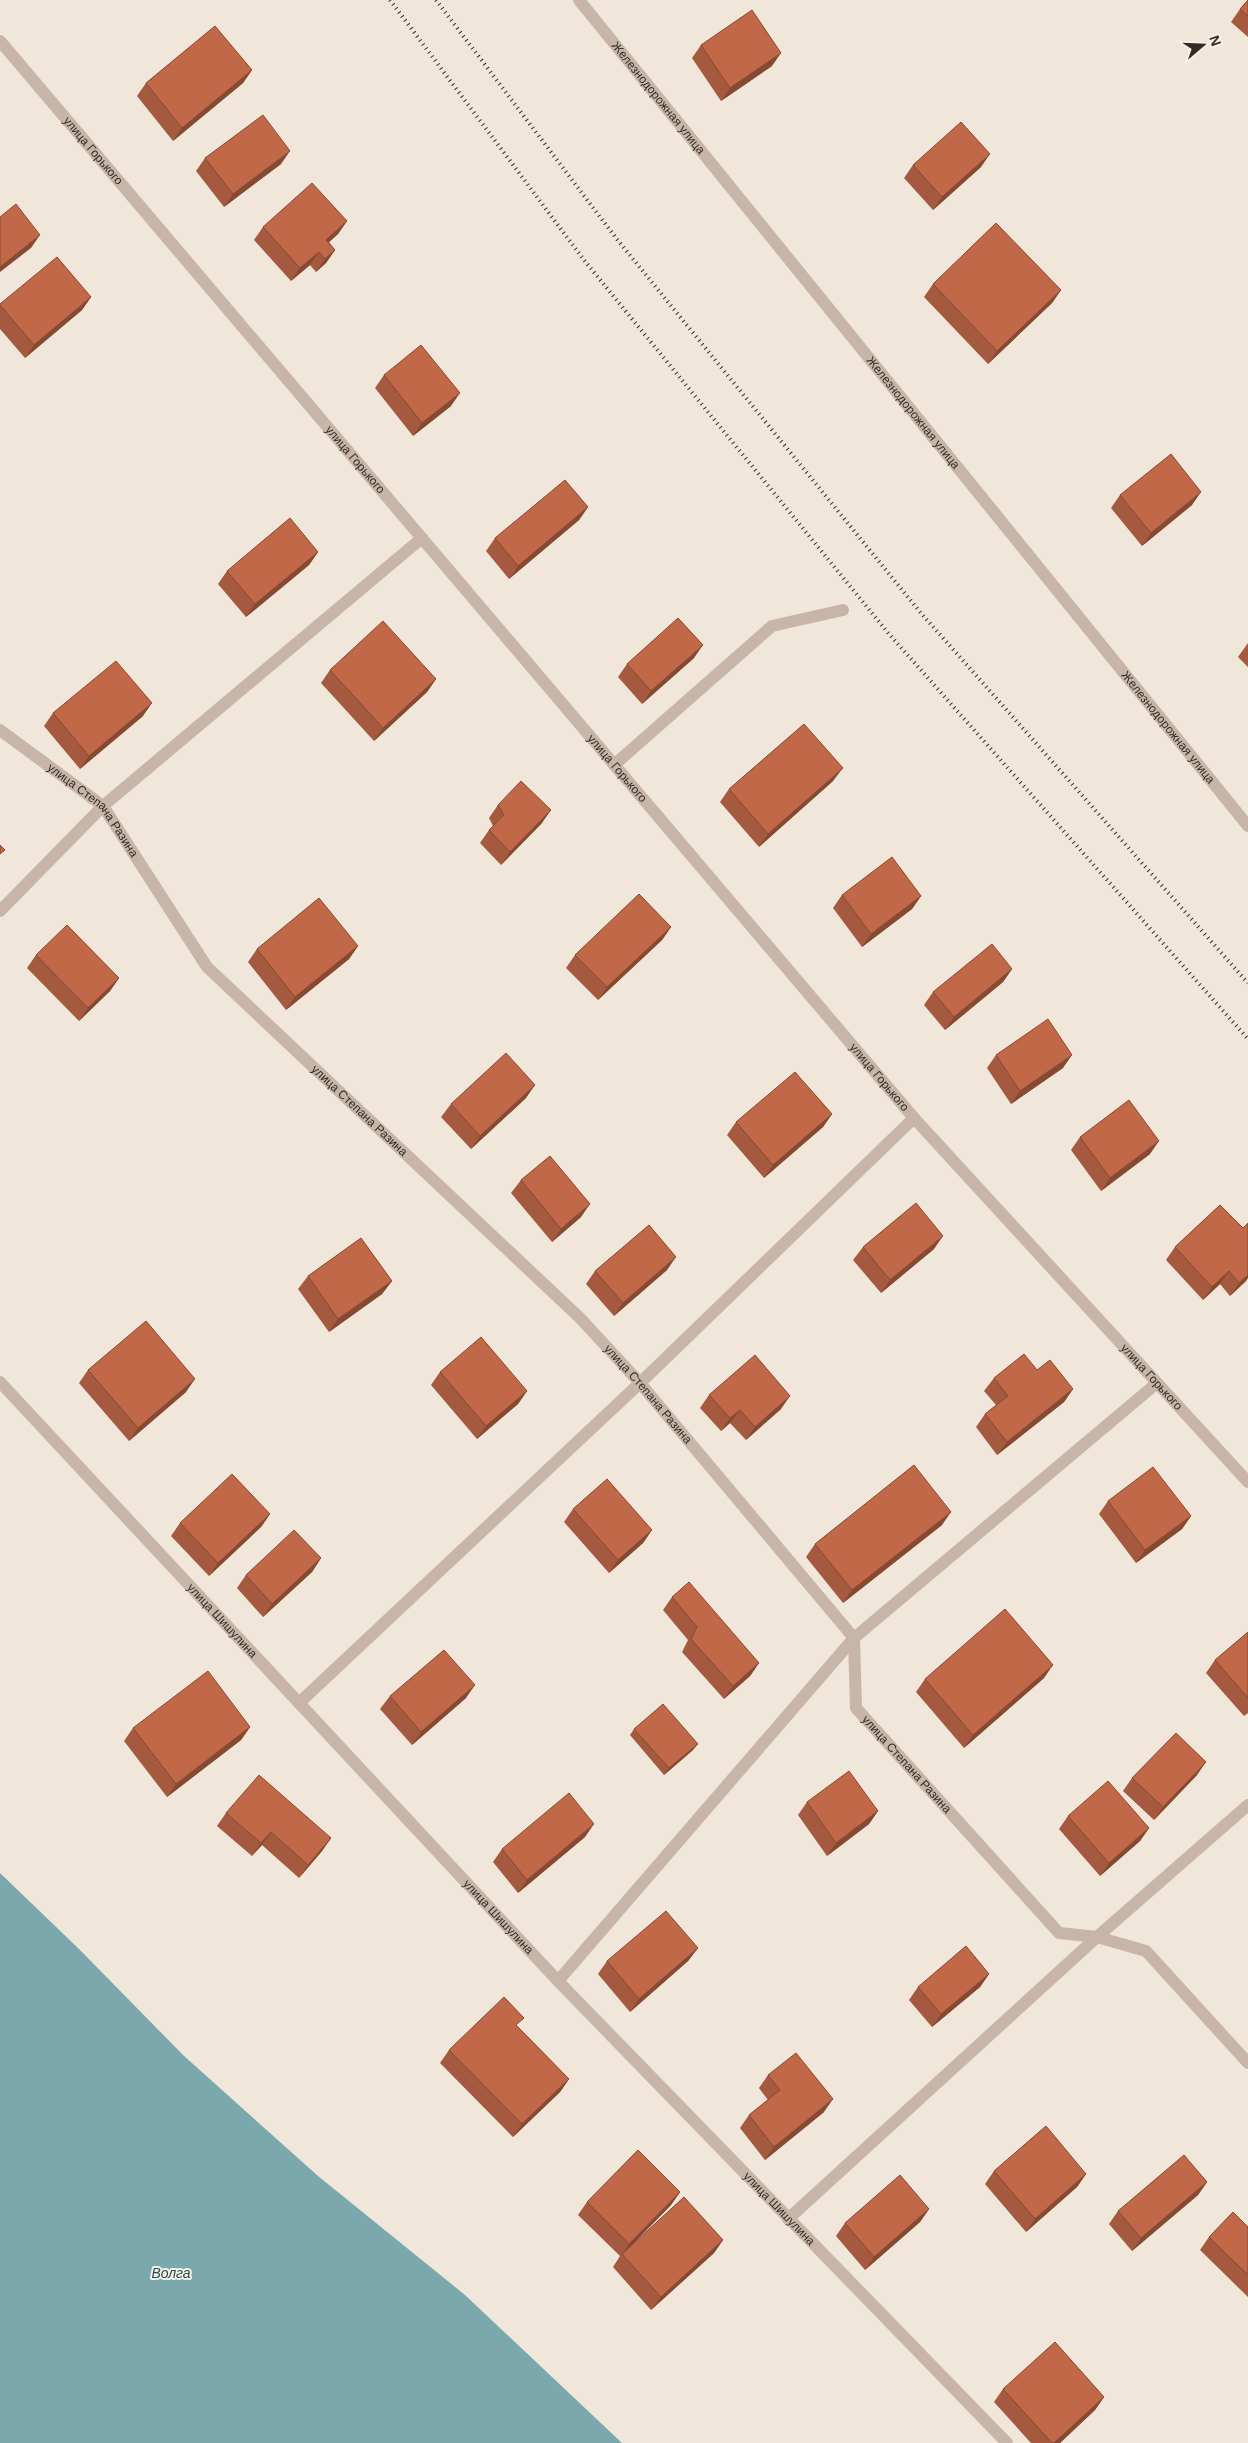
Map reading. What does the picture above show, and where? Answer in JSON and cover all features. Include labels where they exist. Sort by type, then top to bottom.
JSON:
[{"type":"street","name":"Железнодорожная улица","points":[[580,0],[1248,826]]},
{"type":"street","name":"улица Горького","points":[[0,41],[914,1118],[1248,1482]]},
{"type":"street","points":[[0,911],[103,806],[422,538]]},
{"type":"street","points":[[614,765],[772,626],[843,610]]},
{"type":"street","name":"улица Степана Разина","points":[[0,730],[103,806],[207,967],[580,1318],[640,1383],[854,1638],[856,1708],[1059,1933],[1097,1936],[1146,1952],[1248,2063]]},
{"type":"street","points":[[299,1703],[640,1383],[914,1118]]},
{"type":"street","name":"улица Шишулина","points":[[0,1382],[558,1981],[1007,2443]]},
{"type":"street","points":[[558,1981],[854,1638],[1157,1383]]},
{"type":"street","points":[[788,2219],[1097,1936],[1248,1805]]},
{"type":"water","name":"Волга","points":[[0,1873],[79,1949],[183,2055],[318,2176],[465,2295],[622,2443],[0,2443]]},
{"type":"building","points":[[1248,0],[1248,16],[1240,9]]},
{"type":"building","points":[[752,10],[781,53],[730,88],[701,45]]},
{"type":"building","points":[[215,26],[252,70],[182,128],[146,83]]},
{"type":"building","points":[[263,115],[290,151],[233,194],[205,158]]},
{"type":"building","points":[[961,122],[990,154],[942,197],[913,165]]},
{"type":"building","points":[[312,183],[347,221],[326,240],[335,250],[325,259],[319,252],[300,268],[263,227]]},
{"type":"building","points":[[16,204],[40,235],[0,267],[0,217]]},
{"type":"building","points":[[996,223],[1061,290],[997,351],[933,284]]},
{"type":"building","points":[[57,257],[91,297],[34,345],[0,304]]},
{"type":"building","points":[[421,345],[460,393],[422,423],[384,375]]},
{"type":"building","points":[[1171,454],[1201,492],[1151,533],[1120,495]]},
{"type":"building","points":[[565,480],[588,507],[518,566],[495,538]]},
{"type":"building","points":[[290,518],[318,552],[255,604],[227,571]]},
{"type":"building","points":[[678,618],[703,645],[651,691],[627,664]]},
{"type":"building","points":[[383,621],[436,679],[383,728],[330,670]]},
{"type":"building","points":[[116,661],[152,703],[89,756],[53,713]]},
{"type":"building","points":[[804,724],[843,768],[768,834],[729,789]]},
{"type":"building","points":[[521,781],[551,810],[510,852],[489,830],[504,815],[498,805]]},
{"type":"building","points":[[0,845],[5,850],[0,854]]},
{"type":"building","points":[[892,857],[921,896],[871,934],[842,895]]},
{"type":"building","points":[[639,894],[671,927],[607,987],[575,955]]},
{"type":"building","points":[[319,898],[358,946],[295,997],[257,949]]},
{"type":"building","points":[[67,925],[119,978],[88,1008],[36,955]]},
{"type":"building","points":[[992,944],[1012,969],[954,1017],[933,992]]},
{"type":"building","points":[[1048,1019],[1072,1055],[1020,1091],[996,1055]]},
{"type":"building","points":[[506,1053],[535,1085],[480,1136],[451,1104]]},
{"type":"building","points":[[795,1072],[832,1114],[773,1165],[736,1122]]},
{"type":"building","points":[[1129,1100],[1159,1141],[1110,1178],[1080,1137]]},
{"type":"building","points":[[550,1156],[590,1204],[561,1229],[521,1180]]},
{"type":"building","points":[[916,1203],[943,1236],[890,1280],[863,1247]]},
{"type":"building","points":[[1220,1205],[1243,1228],[1248,1223],[1248,1275],[1239,1283],[1229,1271],[1212,1287],[1175,1247]]},
{"type":"building","points":[[649,1225],[676,1257],[623,1303],[595,1271]]},
{"type":"building","points":[[361,1238],[392,1281],[338,1319],[308,1276]]},
{"type":"building","points":[[146,1321],[195,1379],[138,1428],[88,1370]]},
{"type":"building","points":[[481,1337],[527,1391],[486,1426],[440,1372]]},
{"type":"building","points":[[1024,1354],[1037,1370],[1050,1360],[1073,1389],[1007,1442],[985,1414],[1008,1396],[994,1378]]},
{"type":"building","points":[[755,1355],[790,1396],[755,1427],[740,1410],[730,1418],[709,1395]]},
{"type":"building","points":[[914,1465],[951,1512],[852,1590],[815,1544]]},
{"type":"building","points":[[1153,1467],[1191,1516],[1145,1550],[1108,1501]]},
{"type":"building","points":[[232,1474],[270,1514],[218,1563],[180,1523]]},
{"type":"building","points":[[607,1479],[652,1530],[618,1560],[573,1509]]},
{"type":"building","points":[[294,1530],[321,1558],[272,1604],[246,1575]]},
{"type":"building","points":[[689,1582],[759,1663],[733,1686],[691,1639],[697,1627],[672,1597]]},
{"type":"building","points":[[1005,1609],[1053,1665],[973,1735],[925,1679]]},
{"type":"building","points":[[1248,1632],[1248,1698],[1215,1660]]},
{"type":"building","points":[[444,1650],[475,1685],[421,1732],[390,1696]]},
{"type":"building","points":[[208,1671],[250,1727],[176,1784],[133,1728]]},
{"type":"building","points":[[663,1704],[698,1744],[669,1768],[634,1729]]},
{"type":"building","points":[[1176,1733],[1206,1762],[1163,1807],[1132,1778]]},
{"type":"building","points":[[849,1771],[878,1811],[836,1843],[807,1802]]},
{"type":"building","points":[[259,1775],[331,1838],[308,1865],[271,1832],[261,1843],[226,1813]]},
{"type":"building","points":[[1108,1781],[1149,1828],[1109,1863],[1068,1816]]},
{"type":"building","points":[[569,1793],[594,1824],[527,1880],[502,1849]]},
{"type":"building","points":[[666,1911],[698,1948],[639,1999],[607,1961]]},
{"type":"building","points":[[966,1946],[989,1974],[941,2014],[918,1987]]},
{"type":"building","points":[[504,1997],[524,2018],[516,2025],[569,2079],[522,2124],[449,2050]]},
{"type":"building","points":[[796,2053],[833,2099],[774,2147],[749,2115],[780,2090],[768,2075]]},
{"type":"building","points":[[1046,2126],[1086,2174],[1035,2219],[994,2171]]},
{"type":"building","points":[[638,2150],[680,2192],[629,2244],[587,2202]]},
{"type":"building","points":[[1184,2155],[1207,2182],[1141,2238],[1118,2211]]},
{"type":"building","points":[[900,2175],[929,2209],[874,2257],[845,2223]]},
{"type":"building","points":[[684,2197],[723,2240],[661,2297],[622,2254]]},
{"type":"building","points":[[1233,2212],[1248,2227],[1248,2275],[1209,2237]]},
{"type":"building","points":[[1055,2342],[1104,2397],[1052,2443],[1003,2389]]},
{"type":"railway","points":[[390,0],[584,260],[889,634],[1248,1039]]},
{"type":"railway","points":[[436,0],[616,238],[920,612],[1248,983]]}]
